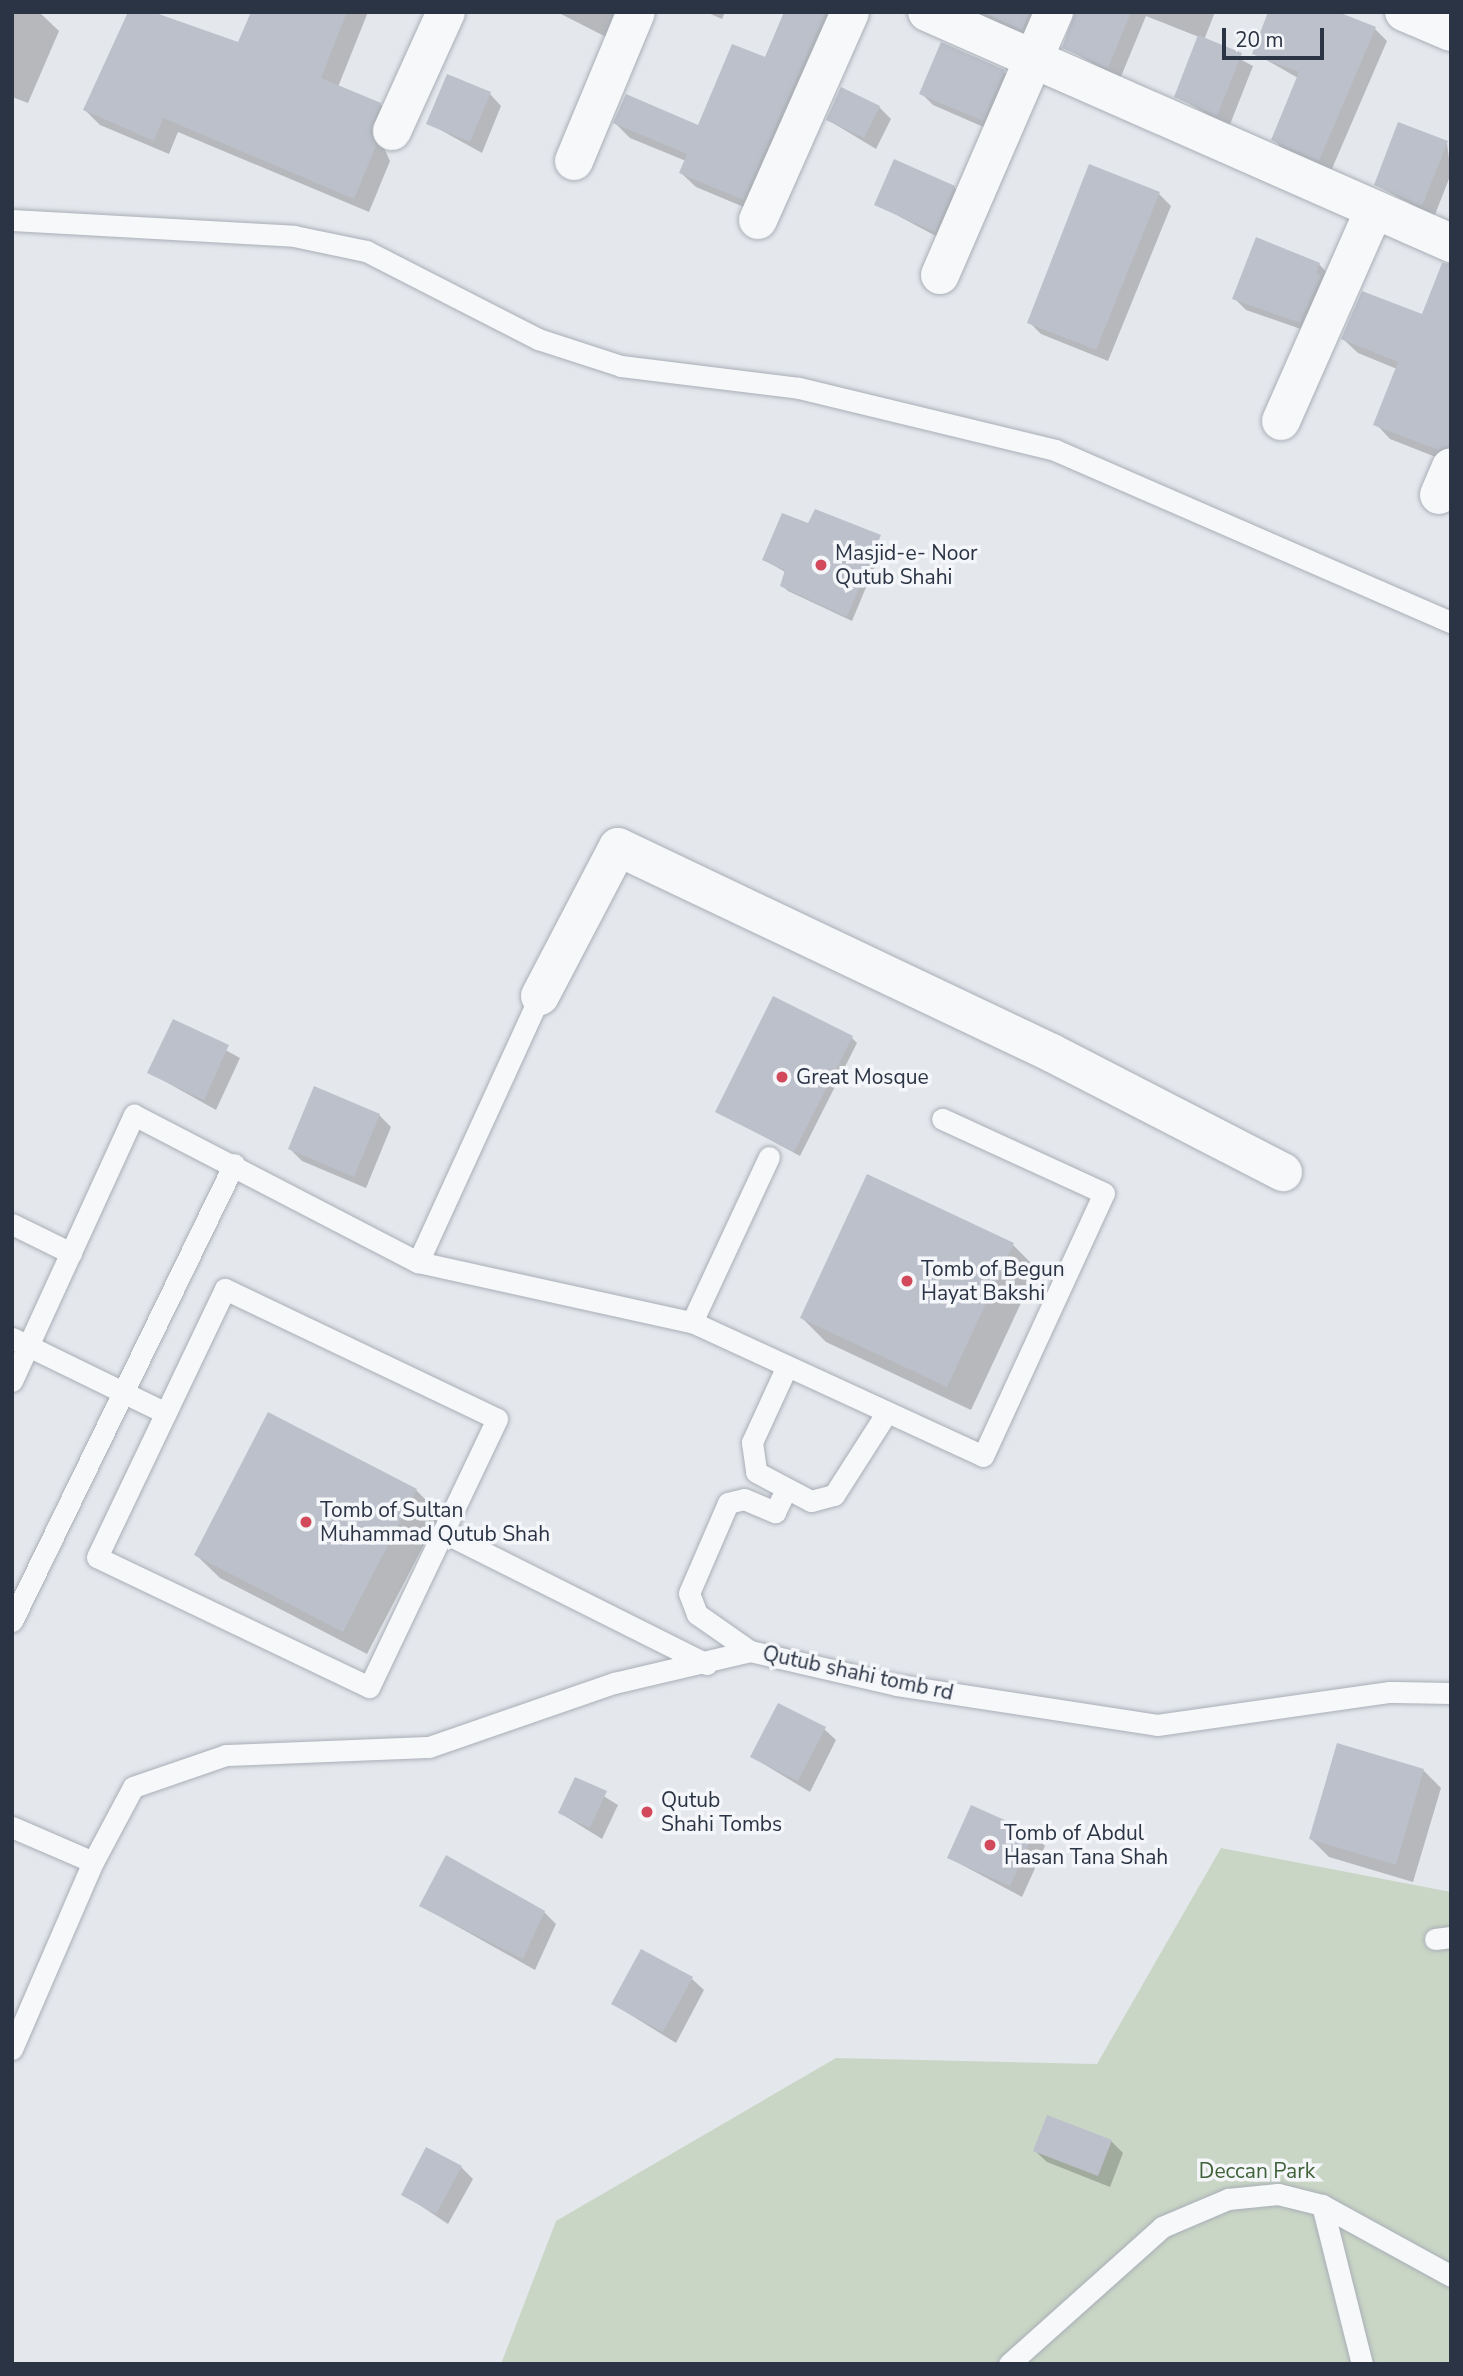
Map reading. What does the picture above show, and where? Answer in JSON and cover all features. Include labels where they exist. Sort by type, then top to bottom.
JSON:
[{"type":"street","points":[[392,131],[446,12]]},
{"type":"street","points":[[574,161],[636,12]]},
{"type":"street","points":[[758,220],[850,12]]},
{"type":"street","points":[[927,12],[1451,243]]},
{"type":"street","points":[[940,275],[1031,59],[1054,12]]},
{"type":"street","points":[[1404,12],[1451,32]]},
{"type":"street","points":[[1280,421],[1374,210]]},
{"type":"street","points":[[540,996],[618,847],[1052,1053],[1283,1172]]},
{"type":"lane","points":[[12,220],[294,236],[366,251],[538,339],[621,366],[799,388],[1055,450],[1451,622]]},
{"type":"lane","points":[[418,1262],[540,996]]},
{"type":"lane","points":[[12,1381],[20,1342],[71,1254],[134,1115],[234,1164],[418,1262],[692,1322],[983,1456],[1104,1193],[942,1119]]},
{"type":"lane","points":[[692,1322],[769,1157]]},
{"type":"lane","points":[[12,1621],[121,1391],[234,1164]]},
{"type":"lane","points":[[12,1224],[71,1254]]},
{"type":"lane","points":[[225,1289],[497,1419],[443,1532],[369,1687],[97,1558],[225,1289]]},
{"type":"lane","points":[[20,1342],[166,1413]]},
{"type":"lane","points":[[787,1366],[752,1442],[756,1472],[811,1501],[834,1496],[887,1412]]},
{"type":"lane","points":[[750,1651],[697,1614],[689,1593],[728,1503],[744,1500],[775,1512],[786,1489]]},
{"type":"lane","points":[[443,1532],[707,1664]]},
{"type":"lane","name":"Qutub shahi tomb rd","points":[[12,2049],[93,1862],[133,1787],[226,1755],[429,1747],[614,1683],[707,1664],[750,1651],[897,1685],[1157,1725],[1390,1692],[1451,1693]]},
{"type":"lane","points":[[12,1827],[93,1862]]},
{"type":"lane","points":[[1009,2364],[1162,2227],[1228,2199],[1278,2194],[1322,2205],[1451,2276]]},
{"type":"lane","points":[[1322,2205],[1362,2364]]},
{"type":"green space","name":"Deccan Park","points":[[1221,1848],[1451,1892],[1451,2364],[501,2364],[556,2221],[836,2058],[1097,2064]]},
{"type":"building","points":[[128,12],[153,12],[238,42],[251,12],[347,12],[321,78],[381,103],[370,132],[376,146],[354,199],[163,118],[154,141],[83,110]]},
{"type":"building","points":[[784,12],[826,12],[743,200],[679,173],[687,154],[613,123],[626,94],[698,125],[732,44],[765,57]]},
{"type":"building","points":[[982,12],[1030,12],[1022,30]]},
{"type":"building","points":[[1075,12],[1131,12],[1108,68],[1062,48]]},
{"type":"building","points":[[1268,12],[1338,12],[1376,27],[1319,161],[1271,140],[1299,72],[1252,54]]},
{"type":"building","points":[[1198,35],[1242,53],[1217,116],[1174,97]]},
{"type":"building","points":[[941,42],[1005,70],[983,121],[919,94]]},
{"type":"building","points":[[447,74],[491,92],[470,142],[426,124]]},
{"type":"building","points":[[841,87],[880,106],[864,138],[826,120]]},
{"type":"building","points":[[1398,122],[1448,141],[1422,206],[1374,185]]},
{"type":"building","points":[[894,159],[955,186],[935,232],[874,205]]},
{"type":"building","points":[[1089,164],[1160,192],[1096,350],[1027,323]]},
{"type":"building","points":[[1256,237],[1320,263],[1316,273],[1321,275],[1300,323],[1232,299]]},
{"type":"building","points":[[1442,263],[1451,264],[1451,446],[1438,450],[1373,425],[1398,362],[1341,339],[1362,291],[1422,314]]},
{"type":"building","name":"Masjid-e- Noor Qutub Shahi","points":[[815,509],[881,535],[847,617],[780,586],[785,570],[762,560],[782,513],[808,523]]},
{"type":"building","name":"Great Mosque","points":[[773,996],[853,1036],[794,1152],[715,1112]]},
{"type":"building","points":[[173,1019],[229,1045],[204,1100],[147,1073]]},
{"type":"building","points":[[314,1086],[380,1114],[354,1177],[288,1149]]},
{"type":"building","name":"Tomb of Begun Hayat Bakshi","points":[[867,1174],[1014,1243],[947,1387],[800,1318]]},
{"type":"building","name":"Tomb of Sultan Muhammad Qutub Shah","points":[[268,1412],[417,1489],[343,1632],[194,1555]]},
{"type":"building","points":[[778,1703],[826,1727],[798,1781],[750,1757]]},
{"type":"building","points":[[1337,1743],[1424,1769],[1396,1865],[1309,1839]]},
{"type":"building","points":[[575,1777],[607,1791],[590,1828],[558,1813]]},
{"type":"building","name":"Tomb of Abdul Hasan Tana Shah","points":[[971,1805],[1034,1833],[1010,1886],[947,1858]]},
{"type":"building","points":[[446,1855],[545,1911],[523,1959],[419,1906]]},
{"type":"building","points":[[641,1949],[693,1977],[663,2032],[611,2004]]},
{"type":"building","points":[[1047,2115],[1112,2140],[1098,2176],[1033,2151]]},
{"type":"building","points":[[426,2147],[462,2166],[436,2214],[401,2195]]},
{"type":"place","name":"Masjid-e- Noor Qutub Shahi","points":[[821,565]]},
{"type":"place","name":"Great Mosque","points":[[782,1077]]},
{"type":"place","name":"Tomb of Begun Hayat Bakshi","points":[[907,1281]]},
{"type":"place","name":"Tomb of Sultan Muhammad Qutub Shah","points":[[306,1522]]},
{"type":"place","name":"Qutub Shahi Tombs","points":[[647,1812]]},
{"type":"place","name":"Tomb of Abdul Hasan Tana Shah","points":[[990,1845]]}]
